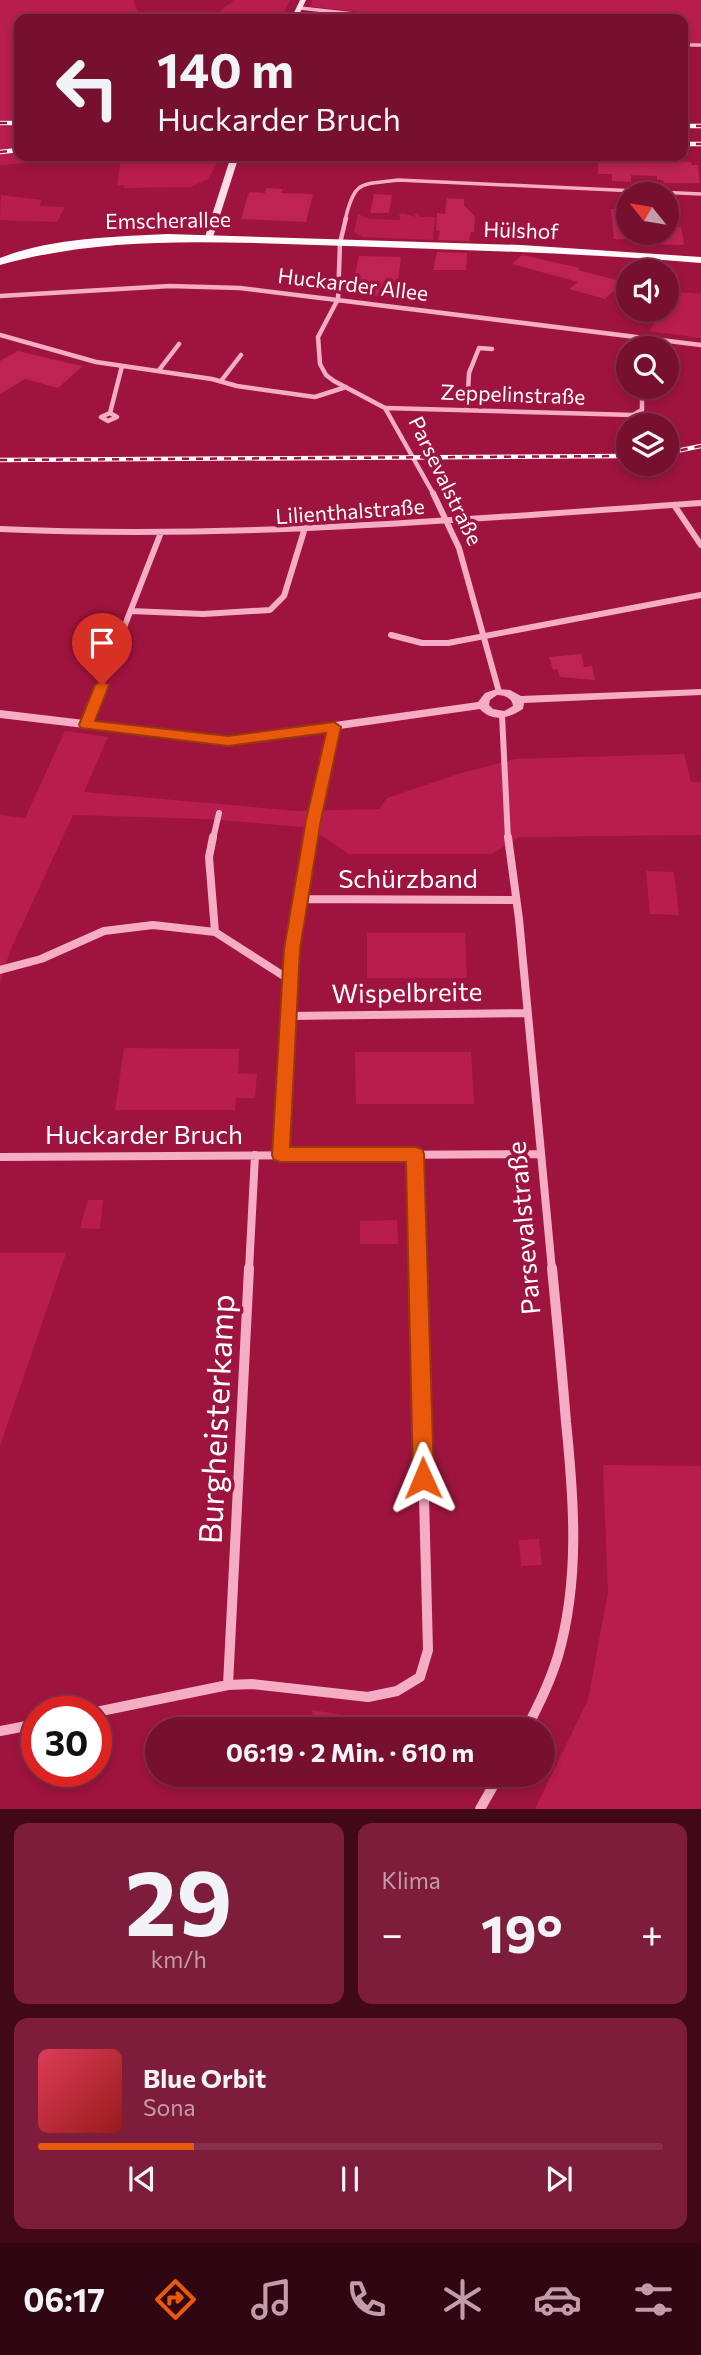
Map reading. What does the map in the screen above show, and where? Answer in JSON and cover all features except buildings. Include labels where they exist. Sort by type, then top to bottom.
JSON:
[{"type":"main road","points":[[209,237],[233,161]]},
{"type":"main road","name":"Emscherallee","points":[[0,262],[26,253],[142,237],[340,243]]},
{"type":"main road","name":"Hülshof","points":[[340,243],[701,260]]},
{"type":"street","points":[[301,4],[366,14]]},
{"type":"street","name":"Parsevalstraße","points":[[499,692],[485,635],[448,522],[391,412],[326,375],[318,356],[318,337],[338,299],[340,243],[352,193],[364,184],[384,180],[701,194]]},
{"type":"street","name":"Huckarder Allee","points":[[0,296],[196,286],[249,288],[637,336]]},
{"type":"street","points":[[0,335],[75,357],[222,381],[237,386],[315,397],[346,387]]},
{"type":"street","name":"Huckarder Allee","points":[[679,342],[701,345]]},
{"type":"street","points":[[159,370],[179,344]]},
{"type":"street","points":[[467,409],[473,360],[479,348],[492,349]]},
{"type":"street","points":[[222,381],[241,355]]},
{"type":"street","points":[[110,412],[122,366]]},
{"type":"street","name":"Zeppelinstraße","points":[[385,408],[625,416],[639,413],[643,407],[643,399]]},
{"type":"street","name":"Lilienthalstraße","points":[[0,529],[75,534],[160,535],[304,531],[701,503]]},
{"type":"street","points":[[674,505],[701,545]]},
{"type":"street","points":[[131,611],[203,614],[270,610],[284,596],[304,531]]},
{"type":"street","points":[[86,725],[160,535]]},
{"type":"street","points":[[391,635],[435,644],[701,596]]},
{"type":"street","points":[[518,699],[519,707],[502,715],[489,712],[484,705],[485,698],[499,692],[518,699],[701,691]]},
{"type":"street","points":[[0,715],[228,741],[484,705]]},
{"type":"street","name":"Parsevalstraße","points":[[502,715],[505,796],[574,1503],[574,1572],[566,1624],[552,1676],[532,1717]]},
{"type":"street","points":[[281,1155],[290,980],[300,899],[313,820],[334,727]]},
{"type":"street","points":[[215,932],[209,857],[219,813]]},
{"type":"street","name":"Schürzband","points":[[300,899],[515,900]]},
{"type":"street","points":[[0,970],[41,959],[116,928],[153,925],[215,932],[290,980]]},
{"type":"street","name":"Wispelbreite","points":[[288,1016],[527,1013]]},
{"type":"street","points":[[112,1709],[228,1685],[252,1684],[368,1697],[397,1691],[420,1677],[428,1650],[415,1154]]},
{"type":"street","name":"Huckarder Bruch","points":[[0,1157],[540,1154]]},
{"type":"street","name":"Burgheisterkamp","points":[[228,1685],[255,1155]]},
{"type":"street","points":[[0,1731],[21,1727]]},
{"type":"street","points":[[480,1809],[493,1787]]},
{"type":"shaded area","points":[[0,0],[133,0],[138,14],[14,14],[14,120],[0,120]]},
{"type":"shaded area","points":[[234,0],[290,0],[283,14],[216,14]]},
{"type":"shaded area","points":[[312,0],[701,0],[701,43],[688,43],[688,14],[376,14],[311,6]]},
{"type":"shaded area","points":[[0,126],[14,127],[14,161],[60,161],[0,165]]},
{"type":"shaded area","points":[[120,161],[218,161],[208,179],[191,187],[117,186]]},
{"type":"shaded area","points":[[1,195],[42,200],[39,206],[65,207],[57,222],[0,220]]},
{"type":"shaded area","points":[[402,213],[416,217],[414,214],[417,213],[421,217],[435,217],[433,240],[363,237],[354,232],[358,214],[369,219],[400,220],[398,216]]},
{"type":"shaded area","points":[[679,292],[701,294],[701,338],[649,331],[655,322],[679,322]]},
{"type":"shaded area","points":[[65,731],[108,737],[84,792],[297,811],[379,809],[387,798],[458,774],[515,759],[684,754],[691,782],[701,782],[701,835],[519,837],[492,854],[349,854],[303,827],[207,819],[73,815],[10,951],[0,983],[0,815],[25,818]]},
{"type":"shaded area","points":[[646,871],[674,872],[679,915],[650,914]]},
{"type":"shaded area","points":[[367,933],[465,933],[467,978],[367,978]]},
{"type":"shaded area","points":[[124,1048],[239,1049],[238,1073],[257,1074],[255,1098],[236,1098],[235,1110],[115,1110]]},
{"type":"shaded area","points":[[355,1052],[471,1052],[474,1104],[356,1104]]},
{"type":"shaded area","points":[[88,1200],[103,1200],[100,1229],[80,1228]]},
{"type":"shaded area","points":[[397,1220],[398,1244],[360,1244],[360,1221]]},
{"type":"shaded area","points":[[0,1253],[66,1253],[0,1446]]},
{"type":"shaded area","points":[[603,1465],[701,1466],[701,1809],[535,1809],[546,1787],[555,1787],[555,1768],[588,1700],[608,1592]]},
{"type":"shaded area","points":[[539,1539],[542,1565],[521,1566],[519,1540]]},
{"type":"shaded area","points":[[312,1710],[350,1716],[350,1717],[313,1717]]},
{"type":"railway","points":[[0,123],[14,123]]},
{"type":"railway","points":[[688,126],[701,126]]},
{"type":"railway","points":[[688,144],[701,144]]},
{"type":"railway","points":[[0,152],[14,151]]},
{"type":"railway","points":[[679,451],[701,446]]},
{"type":"railway","points":[[0,460],[616,456]]},
{"type":"route","points":[[102,685],[86,725],[228,741],[334,727],[313,820],[292,949],[281,1155],[415,1154],[423,1478]]}]
